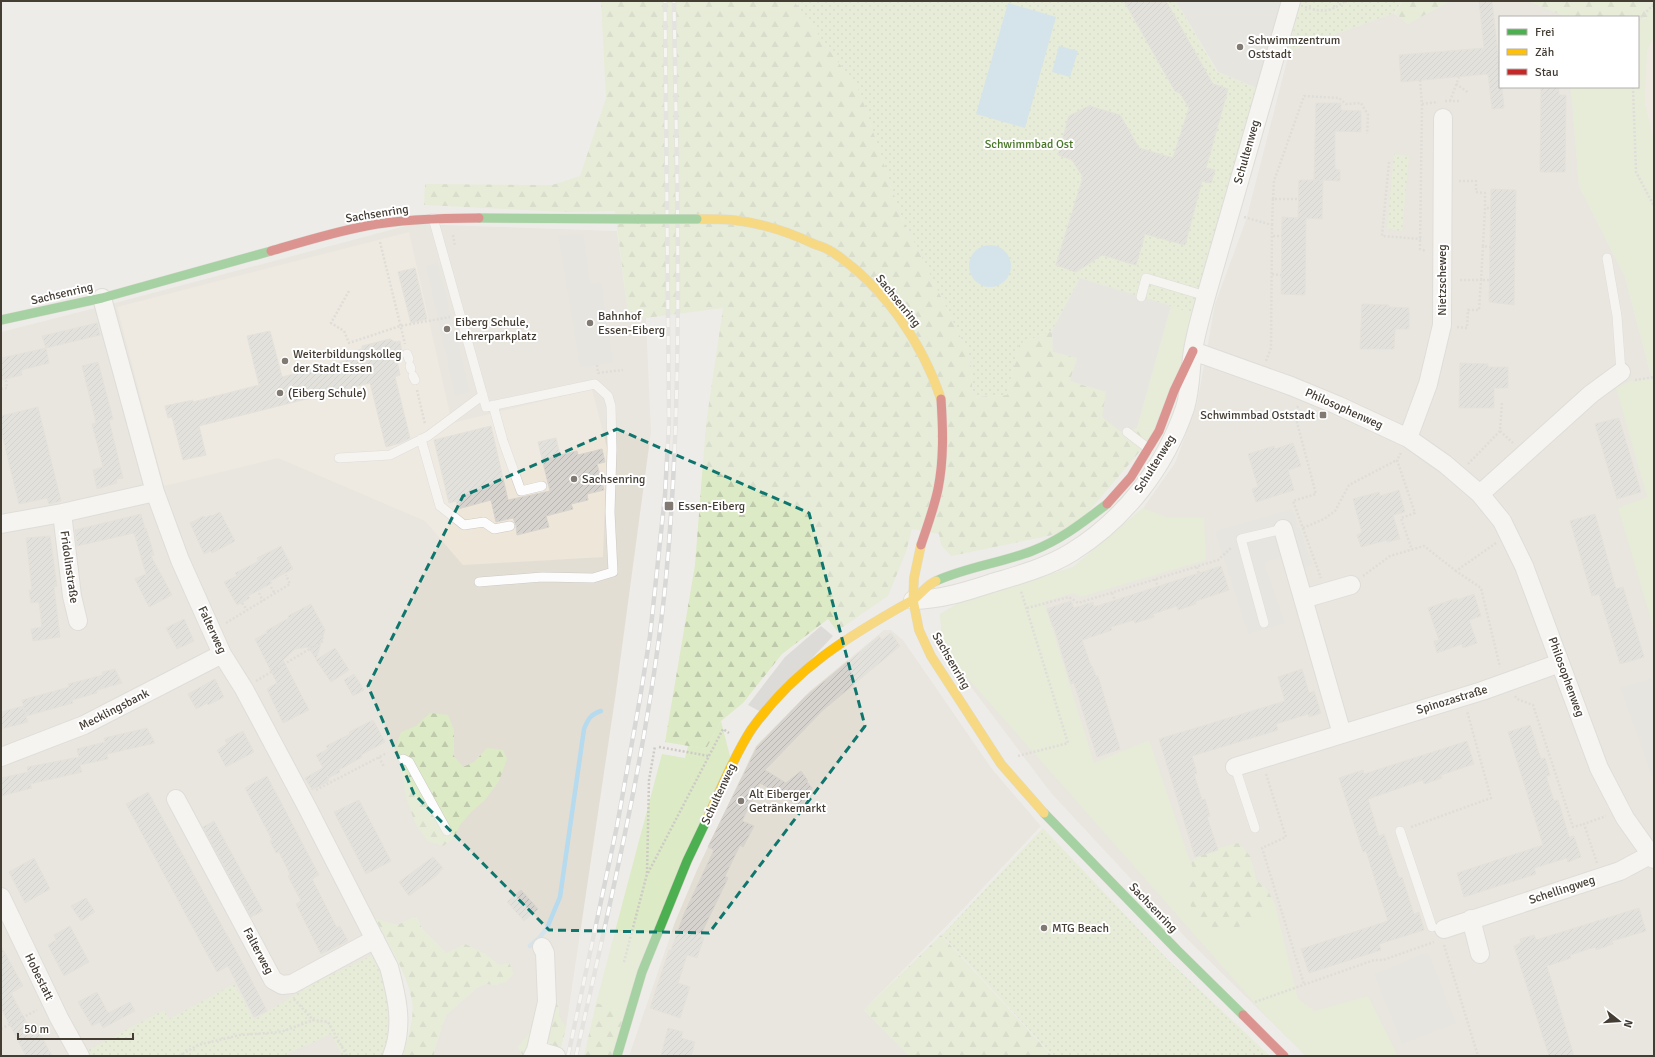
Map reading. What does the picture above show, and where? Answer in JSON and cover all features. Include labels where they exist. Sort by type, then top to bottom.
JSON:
[{"type":"street","name":"Schultenweg","points":[[617,1056],[642,972],[706,820],[751,731],[777,699],[804,671],[834,647],[878,619],[913,600],[934,600],[956,594],[1035,570],[1071,553],[1102,530],[1120,514],[1143,488],[1156,453],[1176,431],[1188,397],[1193,351],[1206,296],[1291,2]]},
{"type":"street","name":"Nietzscheweg","points":[[1408,438],[1428,384],[1442,325],[1443,118]]},
{"type":"street","name":"Sachsenring","points":[[1,320],[102,298],[335,233],[375,225],[433,218],[734,220],[756,224],[802,238],[833,252],[869,282],[899,317],[917,344],[933,375],[941,399],[943,426],[942,465],[938,490],[918,555],[914,578],[913,600],[919,630],[931,656],[1001,764],[1041,810],[1284,1056]]},
{"type":"street","name":"Falterweg","points":[[102,298],[155,492],[180,560],[222,654],[244,689],[340,869],[389,967],[398,1010],[399,1025],[396,1046],[392,1056]]},
{"type":"street","name":"Philosophenweg","points":[[1193,351],[1304,392],[1408,438],[1458,474],[1480,494],[1502,521],[1524,566],[1599,768],[1620,811],[1652,857]]},
{"type":"street","points":[[1480,494],[1591,394],[1620,372]]},
{"type":"street","name":"Fridolinstraße","points":[[1,524],[62,513],[155,492]]},
{"type":"street","name":"Fridolinstraße","points":[[62,513],[72,596],[78,621]]},
{"type":"street","points":[[1283,529],[1342,734]]},
{"type":"street","points":[[1303,599],[1351,585]]},
{"type":"street","name":"Mecklingsbank","points":[[1,757],[84,725],[222,654]]},
{"type":"street","name":"Spinozastraße","points":[[1235,767],[1463,697],[1560,663]]},
{"type":"street","name":"Falterweg","points":[[176,799],[273,980],[282,985],[292,984],[375,939]]},
{"type":"street","name":"Schellingweg","points":[[1440,931],[1471,919],[1601,877],[1652,857]]},
{"type":"street","name":"Hobestatt","points":[[1,897],[80,1056]]},
{"type":"street","points":[[1471,919],[1480,954]]},
{"type":"street","points":[[542,948],[546,953],[547,1002],[535,1053],[556,1056]]},
{"type":"lane","points":[[433,218],[486,407],[595,384],[608,396],[611,406],[612,449],[610,512],[613,572],[593,578],[542,577],[479,582]]},
{"type":"lane","points":[[1607,258],[1617,316],[1620,372]]},
{"type":"lane","points":[[1141,297],[1146,278],[1206,296]]},
{"type":"lane","points":[[339,458],[390,454],[425,437],[483,395]]},
{"type":"lane","points":[[493,405],[503,441],[521,491],[542,486]]},
{"type":"lane","points":[[1127,432],[1156,453]]},
{"type":"lane","points":[[425,437],[440,506],[464,525],[484,522],[494,529],[510,526]]},
{"type":"lane","points":[[1264,623],[1241,540],[1283,529]]},
{"type":"lane","points":[[403,759],[409,762],[447,831]]},
{"type":"lane","name":"Spinozastraße","points":[[1235,767],[1255,828]]},
{"type":"lane","points":[[1400,831],[1440,931]]},
{"type":"path","points":[[1291,2],[1322,12],[1329,11],[1345,1]]},
{"type":"path","points":[[1639,19],[1654,4]]},
{"type":"path","points":[[1443,118],[1460,77]]},
{"type":"path","points":[[1420,80],[1422,104],[1420,249],[1442,258]]},
{"type":"path","points":[[1456,84],[1469,93]]},
{"type":"path","points":[[1633,88],[1636,172],[1654,206]]},
{"type":"path","points":[[1261,375],[1271,348],[1272,225],[1274,181],[1304,96],[1339,98],[1346,104],[1361,103],[1368,115],[1368,134]]},
{"type":"path","points":[[1422,104],[1450,100],[1460,101]]},
{"type":"path","points":[[1390,162],[1382,236],[1420,239]]},
{"type":"path","points":[[1442,180],[1476,182],[1476,192],[1485,193],[1479,310],[1468,310],[1467,328]]},
{"type":"path","points":[[1273,199],[1298,199]]},
{"type":"path","points":[[1485,208],[1492,208]]},
{"type":"path","points":[[1230,213],[1272,225]]},
{"type":"path","points":[[375,225],[411,368],[425,437]]},
{"type":"path","points":[[1272,236],[1282,236]]},
{"type":"path","points":[[1483,246],[1492,247]]},
{"type":"path","points":[[1272,274],[1281,275]]},
{"type":"path","points":[[1442,279],[1490,280]]},
{"type":"path","points":[[349,291],[331,323],[344,331],[349,342],[400,326],[460,315]]},
{"type":"path","points":[[596,365],[598,373],[623,370]]},
{"type":"path","points":[[1,389],[7,388],[6,380]]},
{"type":"path","points":[[1304,392],[1295,415],[1316,494],[1293,501],[1327,593]]},
{"type":"path","points":[[1458,474],[1500,431],[1502,402]]},
{"type":"path","points":[[1500,431],[1513,443]]},
{"type":"path","points":[[1303,528],[1324,519],[1335,512],[1349,485],[1397,460],[1408,438]]},
{"type":"path","points":[[1397,460],[1415,513],[1401,518],[1412,550]]},
{"type":"path","points":[[1456,571],[1508,535]]},
{"type":"path","points":[[1027,608],[1069,596],[1078,603],[1196,567],[1218,560],[1241,540]]},
{"type":"path","points":[[1351,585],[1390,556],[1424,546],[1481,588],[1507,682],[1517,699],[1533,705],[1572,827],[1620,811]]},
{"type":"path","points":[[1196,567],[1199,574]]},
{"type":"path","points":[[211,631],[264,601],[290,584],[286,576]]},
{"type":"path","points":[[1155,579],[1158,587]]},
{"type":"path","points":[[271,587],[275,594]]},
{"type":"path","points":[[1112,592],[1115,600]]},
{"type":"path","points":[[259,593],[264,601]]},
{"type":"path","points":[[242,603],[247,610]]},
{"type":"path","points":[[1001,764],[1018,756],[1068,743],[1026,604]]},
{"type":"path","points":[[244,689],[323,641],[321,632]]},
{"type":"path","points":[[1400,831],[1491,798],[1463,697]]},
{"type":"path","points":[[647,874],[723,729],[745,743]]},
{"type":"path","points":[[624,965],[647,874],[649,780],[657,747],[709,756]]},
{"type":"path","points":[[302,798],[386,753]]},
{"type":"path","points":[[379,757],[384,767]]},
{"type":"path","points":[[1261,759],[1286,837],[1262,848],[1304,984]]},
{"type":"path","points":[[1584,824],[1601,877]]},
{"type":"path","points":[[1236,1009],[1374,960],[1383,960],[1440,931],[1478,1056]]},
{"type":"path","points":[[282,985],[313,1020]]},
{"type":"path","points":[[1,1029],[52,1002]]},
{"type":"path","points":[[179,1056],[198,1045],[240,1035],[281,1032],[313,1020],[328,1022],[347,1056]]},
{"type":"highlighted area","points":[[617,429],[809,513],[865,726],[709,933],[549,930],[414,794],[368,686],[463,496]]},
{"type":"shaded area","name":"Schwimmzentrum Oststadt","points":[[1176,1],[1290,1],[1264,91],[1218,72]]},
{"type":"shaded area","points":[[1450,1],[1529,1],[1564,16],[1499,16],[1499,88],[1571,88],[1579,186],[1625,277],[1654,387],[1654,1056],[1306,1056],[1185,937],[1051,793],[943,650],[940,614],[957,604],[1073,567],[1143,508],[1175,463],[1197,404],[1215,304],[1246,220],[1289,53],[1292,50],[1394,13],[1408,24]]},
{"type":"shaded area","points":[[1654,37],[1654,141],[1645,102],[1647,51]]},
{"type":"shaded area","points":[[413,224],[617,231],[628,313],[646,318],[651,432],[616,692],[566,1028],[559,1017],[558,999],[518,1047],[523,1056],[434,1056],[435,1048],[446,1015],[478,987],[486,984],[496,985],[499,965],[484,953],[446,953],[423,930],[416,916],[397,925],[375,919],[373,955],[384,980],[389,1031],[382,1056],[1,1056],[1,332]]},
{"type":"shaded area","name":"Weiterbildungskolleg der Stadt Essen","points":[[409,232],[452,423],[592,389],[607,448],[603,557],[463,565],[425,521],[278,458],[164,486],[117,307]]},
{"type":"shaded area","name":"Bahnhof Essen-Eiberg","points":[[583,234],[590,284],[601,282],[613,363],[580,367],[558,235]]},
{"type":"shaded area","name":"Eiberg Schule, Lehrerparkplatz","points":[[438,263],[470,392],[455,396],[426,266]]},
{"type":"shaded area","points":[[1080,278],[1171,306],[1137,428],[1124,434],[1102,417],[1106,392],[1070,381],[1077,358],[1053,352],[1052,331]]},
{"type":"shaded area","points":[[1292,509],[1313,565],[1287,573],[1282,556],[1264,563],[1285,623],[1248,634],[1215,531]]},
{"type":"shaded area","points":[[821,626],[833,636],[761,712],[748,705],[785,657]]},
{"type":"shaded area","points":[[884,630],[891,630],[903,640],[992,769],[1041,826],[965,907],[864,1010],[909,1056],[629,1056],[675,922],[697,870],[756,746],[809,692]]},
{"type":"shaded area","points":[[1651,679],[1654,686],[1654,783],[1620,687]]},
{"type":"shaded area","points":[[1428,952],[1456,1023],[1402,1044],[1374,974]]},
{"type":"green space","points":[[601,1],[794,1],[860,92],[901,215],[970,356],[973,397],[1007,395],[1019,344],[1052,331],[1053,352],[1077,358],[1070,381],[1106,392],[1124,434],[1137,428],[1159,429],[1072,531],[951,556],[941,545],[939,534],[912,529],[906,552],[888,596],[837,631],[828,619],[782,654],[743,703],[721,721],[706,749],[665,742],[695,565],[706,424],[723,308],[646,318],[628,313],[615,211],[566,212],[424,205],[425,184],[552,185],[580,176],[606,98]]},
{"type":"green space","name":"Schwimmbad Ost","points":[[794,1],[1176,1],[1217,72],[1264,91],[1201,316],[1080,278],[1052,331],[1019,344],[1007,395],[973,397],[970,356],[901,215],[860,92]]},
{"type":"green space","points":[[1299,1],[1402,1],[1394,13],[1292,50],[1289,53]]},
{"type":"green space","points":[[1403,1],[1450,1],[1408,24],[1395,13]]},
{"type":"green space","points":[[1529,1],[1654,1],[1654,18],[1639,19],[1639,16],[1564,16]]},
{"type":"green space","points":[[1654,18],[1654,37],[1647,51],[1645,102],[1654,141],[1654,630],[1618,508],[1647,497],[1616,388],[1631,381],[1652,379],[1625,277],[1579,186],[1571,88],[1639,88],[1639,19]]},
{"type":"green space","points":[[1394,154],[1409,156],[1402,231],[1387,229]]},
{"type":"green space","points":[[1171,306],[1201,316],[1159,429],[1137,428]]},
{"type":"green space","points":[[1143,508],[1169,518],[1204,517],[1206,560],[1080,597],[1074,593],[1044,602],[1094,763],[1149,740],[1195,876],[1185,894],[1234,930],[1275,904],[1298,999],[1314,1011],[1368,996],[1398,1056],[1306,1056],[1268,1018],[943,650],[940,614],[957,604],[1073,567]]},
{"type":"green space","points":[[430,713],[448,715],[454,730],[454,756],[463,767],[474,762],[487,748],[503,750],[507,759],[499,781],[485,800],[471,812],[460,825],[453,839],[443,846],[427,841],[415,823],[406,797],[396,746],[401,732],[416,726]]},
{"type":"green space","points":[[721,721],[732,764],[629,1013],[596,1003],[662,754],[685,758],[688,746],[706,749]]},
{"type":"green space","points":[[1043,828],[1168,960],[1270,1056],[1053,1056],[942,935]]},
{"type":"green space","points":[[1239,843],[1250,856],[1256,880],[1267,889],[1275,904],[1234,930],[1200,925],[1185,894],[1195,876],[1191,862],[1206,852]]},
{"type":"green space","points":[[416,916],[423,930],[446,953],[465,944],[484,953],[499,965],[509,963],[514,973],[506,982],[496,985],[486,984],[478,987],[446,1015],[435,1048],[434,1056],[403,1056],[412,1021],[413,1008],[410,990],[402,969],[375,918],[397,925]]},
{"type":"green space","points":[[941,935],[1052,1056],[909,1056],[864,1010]]},
{"type":"green space","points":[[373,955],[386,992],[388,1005],[388,1031],[382,1056],[342,1056],[331,1034],[284,1056],[86,1056],[84,1052],[164,1010],[169,1019],[234,984],[254,1020],[314,983]]},
{"type":"green space","points":[[552,992],[558,999],[559,1017],[566,1028],[559,1056],[523,1056],[518,1047],[530,1032],[539,995]]},
{"type":"green space","points":[[596,1003],[629,1013],[617,1056],[584,1056]]},
{"type":"water","points":[[1008,3],[1056,17],[1025,128],[976,114]]},
{"type":"water","points":[[1059,46],[1078,51],[1070,77],[1052,72]]},
{"type":"water","points":[[990,245],[1005,251],[1011,266],[1005,281],[990,287],[975,281],[969,266],[975,251]]},
{"type":"building","points":[[1124,1],[1166,1],[1213,84],[1228,89],[1206,168],[1215,170],[1211,183],[1202,181],[1185,245],[1145,234],[1136,265],[1102,255],[1076,272],[1056,265],[1083,177],[1072,160],[1058,155],[1069,116],[1089,106],[1120,115],[1139,148],[1173,158],[1189,108],[1180,93],[1175,91]]},
{"type":"building","points":[[1479,1],[1492,1],[1499,63],[1499,88],[1502,88],[1504,108],[1492,109],[1488,74],[1401,82],[1399,55],[1484,48]]},
{"type":"building","points":[[1541,88],[1559,88],[1559,95],[1566,95],[1565,172],[1540,172]]},
{"type":"building","points":[[1316,103],[1341,103],[1341,110],[1361,111],[1361,132],[1335,131],[1335,169],[1340,170],[1340,181],[1323,180],[1322,219],[1306,218],[1305,295],[1281,294],[1282,217],[1298,218],[1299,180],[1314,180]]},
{"type":"building","points":[[1491,189],[1516,190],[1514,305],[1489,302]]},
{"type":"building","points":[[415,268],[427,319],[411,323],[398,272]]},
{"type":"building","points":[[1362,304],[1389,305],[1389,307],[1409,308],[1409,329],[1395,329],[1394,349],[1360,349]]},
{"type":"building","points":[[97,323],[100,335],[46,348],[42,336]]},
{"type":"building","name":"(Eiberg Schule)","points":[[270,331],[282,377],[345,361],[344,354],[362,349],[362,346],[390,339],[395,342],[400,341],[403,359],[397,360],[400,375],[395,377],[410,438],[386,447],[370,383],[199,426],[206,455],[183,460],[172,417],[168,418],[165,406],[193,400],[193,402],[259,385],[247,336]]},
{"type":"building","points":[[46,348],[49,363],[21,370],[22,375],[1,380],[1,358]]},
{"type":"building","points":[[98,362],[113,419],[109,420],[123,478],[116,479],[117,483],[97,489],[93,470],[103,467],[92,424],[96,423],[82,366]]},
{"type":"building","points":[[1460,363],[1488,364],[1488,367],[1508,367],[1508,388],[1494,388],[1494,408],[1459,408]]},
{"type":"building","points":[[38,407],[61,501],[49,504],[47,498],[19,504],[1,430],[1,416]]},
{"type":"building","points":[[1619,418],[1641,492],[1617,499],[1595,424]]},
{"type":"building","points":[[491,426],[508,500],[550,491],[538,442],[556,438],[560,455],[577,451],[578,455],[602,449],[605,462],[597,464],[604,490],[587,494],[588,500],[571,504],[573,509],[546,516],[549,527],[517,535],[516,525],[513,518],[496,522],[491,500],[458,509],[456,501],[449,503],[434,440]]},
{"type":"building","points":[[1293,443],[1301,466],[1288,470],[1294,490],[1256,502],[1252,489],[1258,487],[1248,454],[1274,446],[1275,449]]},
{"type":"building","points":[[1399,490],[1405,512],[1393,515],[1400,539],[1387,542],[1387,540],[1361,547],[1357,535],[1362,533],[1353,499],[1379,492],[1380,496]]},
{"type":"building","points":[[220,512],[235,541],[212,553],[211,551],[204,554],[190,523],[204,516],[205,518]]},
{"type":"building","points":[[141,514],[154,555],[151,556],[172,595],[149,607],[135,579],[146,574],[134,533],[77,546],[75,530]]},
{"type":"building","points":[[1595,514],[1616,589],[1623,587],[1644,657],[1620,664],[1599,594],[1592,596],[1570,521]]},
{"type":"building","points":[[50,536],[57,586],[54,587],[60,637],[33,641],[31,629],[42,627],[39,602],[31,603],[29,590],[32,590],[26,538]]},
{"type":"building","points":[[281,546],[293,569],[270,581],[272,583],[248,596],[250,598],[237,605],[224,582],[237,576],[235,573],[259,561],[257,558]]},
{"type":"building","points":[[1221,566],[1229,590],[1196,601],[1196,604],[1178,610],[1177,606],[1153,614],[1154,617],[1135,623],[1134,620],[1111,627],[1112,630],[1082,640],[1091,666],[1096,676],[1098,676],[1120,749],[1097,757],[1074,683],[1071,684],[1047,609],[1071,601],[1074,608],[1093,602],[1094,607]]},
{"type":"building","points":[[1474,594],[1481,616],[1469,620],[1477,643],[1463,648],[1462,644],[1437,653],[1434,641],[1439,640],[1428,608]]},
{"type":"building","points":[[311,604],[325,630],[316,659],[308,647],[295,649],[283,660],[309,710],[283,723],[267,689],[277,683],[255,639],[267,633],[266,631],[289,618],[288,616]]},
{"type":"building","points":[[184,619],[194,641],[177,649],[166,628]]},
{"type":"building","points":[[891,633],[900,646],[823,710],[765,770],[786,783],[801,771],[812,788],[801,807],[760,783],[742,821],[754,826],[743,847],[740,845],[725,876],[728,878],[700,936],[704,938],[697,958],[687,955],[678,983],[690,987],[680,1018],[650,1008],[669,950],[671,950],[684,914],[714,850],[708,847],[757,747],[804,698],[879,636],[882,640]]},
{"type":"building","points":[[335,648],[349,670],[331,682],[316,660]]},
{"type":"building","points":[[115,669],[122,683],[97,690],[97,693],[72,700],[73,703],[26,716],[22,700],[69,687],[68,684],[103,675],[102,672]]},
{"type":"building","points":[[1302,669],[1309,693],[1314,691],[1321,713],[1309,717],[1308,714],[1276,724],[1278,730],[1192,756],[1197,773],[1194,774],[1202,800],[1205,799],[1210,816],[1207,817],[1218,850],[1195,857],[1159,739],[1285,701],[1278,677]]},
{"type":"building","points":[[354,674],[364,690],[353,696],[344,680]]},
{"type":"building","points":[[215,679],[224,697],[196,709],[188,694]]},
{"type":"building","points":[[23,706],[28,722],[1,729],[1,712]]},
{"type":"building","points":[[373,720],[385,742],[361,755],[362,757],[339,770],[340,772],[328,778],[327,776],[329,781],[312,790],[305,778],[323,768],[316,755],[328,749],[326,746]]},
{"type":"building","points":[[1530,725],[1541,759],[1545,758],[1550,775],[1546,776],[1554,801],[1558,800],[1569,837],[1574,836],[1581,857],[1568,862],[1567,858],[1534,868],[1536,874],[1464,897],[1457,873],[1543,845],[1508,732]]},
{"type":"building","points":[[147,728],[155,743],[107,754],[108,759],[80,765],[82,772],[30,784],[32,788],[1,796],[1,778],[28,772],[27,767],[79,757],[77,749],[105,742],[104,738]]},
{"type":"building","points":[[243,731],[254,752],[226,767],[217,750],[227,744],[225,740]]},
{"type":"building","points":[[1467,741],[1474,764],[1441,775],[1442,778],[1424,784],[1423,780],[1368,799],[1379,836],[1384,834],[1399,878],[1402,877],[1414,914],[1419,912],[1424,930],[1379,944],[1381,950],[1309,973],[1301,949],[1388,921],[1366,851],[1363,852],[1339,778],[1363,770],[1364,774]]},
{"type":"building","points":[[267,776],[319,875],[312,879],[337,928],[340,926],[348,941],[321,954],[296,904],[301,901],[288,876],[290,874],[279,852],[276,853],[270,841],[272,840],[245,788]]},
{"type":"building","points":[[148,792],[242,962],[267,1011],[254,1017],[228,966],[217,972],[126,804]]},
{"type":"building","points":[[359,800],[391,861],[366,874],[334,812]]},
{"type":"building","points":[[214,821],[263,911],[251,917],[203,827]]},
{"type":"building","points":[[433,857],[443,868],[436,876],[409,896],[399,882]]},
{"type":"building","points":[[34,858],[50,889],[25,903],[9,872]]},
{"type":"building","points":[[521,890],[538,909],[524,921],[507,902]]},
{"type":"building","points":[[86,898],[95,912],[81,921],[71,906]]},
{"type":"building","points":[[1639,908],[1646,931],[1612,941],[1613,944],[1596,950],[1595,947],[1570,955],[1571,958],[1547,966],[1574,1056],[1549,1056],[1514,946],[1521,943],[1520,939],[1534,935],[1536,940]]},
{"type":"building","points":[[70,926],[89,962],[64,976],[48,945],[56,940],[54,935]]},
{"type":"building","points":[[1,946],[23,986],[11,993],[30,1029],[36,1026],[52,1056],[26,1056],[1,1008]]},
{"type":"building","points":[[97,992],[108,1013],[130,1002],[135,1011],[103,1028],[100,1022],[92,1026],[78,1002]]},
{"type":"building","points":[[668,1028],[683,1032],[681,1038],[695,1042],[691,1056],[661,1056]]},
{"type":"waterway","points":[[530,946],[547,928],[560,897],[584,729],[590,717],[601,711]]},
{"type":"railway","points":[[568,1056],[617,826],[640,698],[650,636],[665,495],[669,423],[665,1]]},
{"type":"railway","points":[[576,1056],[616,878],[640,758],[659,638],[666,578],[672,506],[678,290],[674,1]]},
{"type":"traffic: fast","points":[[479,218],[639,219]]},
{"type":"traffic: fast","points":[[639,219],[697,219]]},
{"type":"traffic: fast","points":[[1,320],[102,298],[271,251]]},
{"type":"traffic: fast","points":[[936,581],[960,572],[1032,551],[1071,530],[1107,504]]},
{"type":"traffic: fast","points":[[1044,813],[1177,950],[1243,1015]]},
{"type":"traffic: fast","points":[[617,1056],[642,972],[687,861],[708,817]]},
{"type":"traffic: slow","points":[[697,219],[743,221],[764,226],[795,236],[834,253],[869,282],[899,317],[923,357],[941,399]]},
{"type":"traffic: slow","points":[[921,545],[914,578],[913,600],[919,630],[931,656],[1001,764],[1044,813]]},
{"type":"traffic: slow","points":[[708,817],[728,773],[751,730],[785,689],[823,656],[865,628],[914,599],[929,585],[936,581]]},
{"type":"traffic: jam","points":[[271,251],[354,228],[422,219],[479,218]]},
{"type":"traffic: jam","points":[[1107,504],[1131,477],[1159,431],[1174,391],[1193,351]]},
{"type":"traffic: jam","points":[[921,545],[940,478],[942,444],[941,399]]},
{"type":"traffic: jam","points":[[1243,1015],[1284,1056]]},
{"type":"place","name":"Schwimmzentrum Oststadt","points":[[1240,47]]},
{"type":"place","name":"Bahnhof Essen-Eiberg","points":[[590,323]]},
{"type":"place","name":"Eiberg Schule, Lehrerparkplatz","points":[[447,329]]},
{"type":"place","name":"Weiterbildungskolleg der Stadt Essen","points":[[285,361]]},
{"type":"place","name":"(Eiberg Schule)","points":[[280,393]]},
{"type":"place","name":"Schwimmbad Oststadt","points":[[1323,415]]},
{"type":"place","name":"Sachsenring","points":[[574,479]]},
{"type":"place","name":"Essen-Eiberg","points":[[669,506]]},
{"type":"place","name":"Alt Eiberger Getränkemarkt","points":[[741,801]]},
{"type":"place","name":"MTG Beach","points":[[1044,928]]}]
